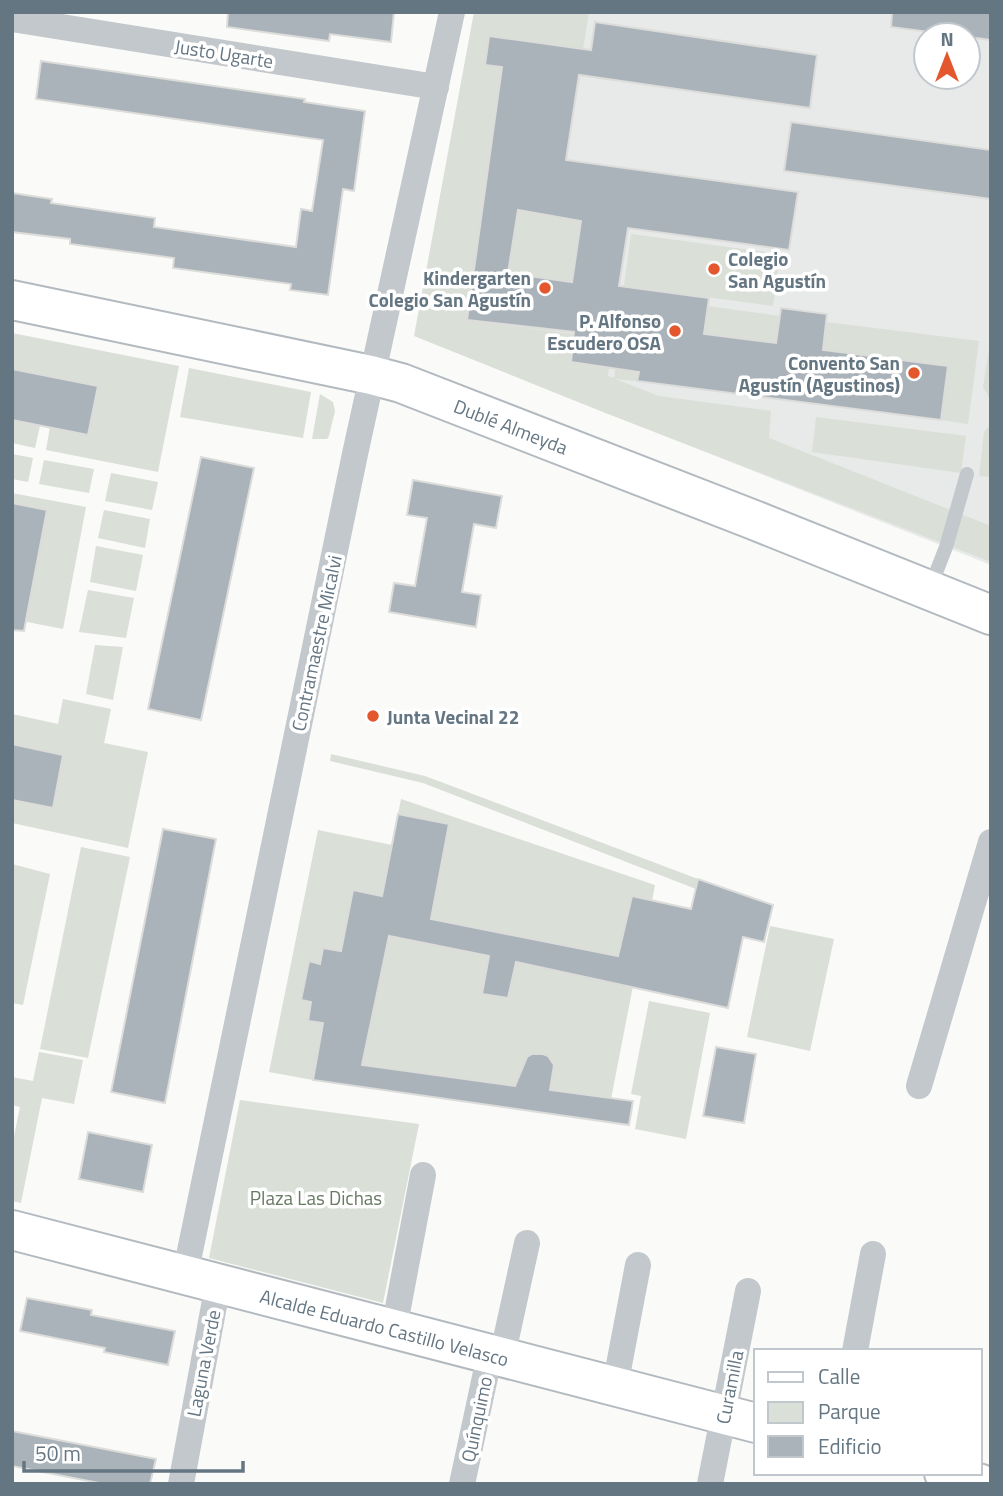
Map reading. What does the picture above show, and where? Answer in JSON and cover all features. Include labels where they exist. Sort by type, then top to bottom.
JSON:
[{"type":"main road","name":"Dublé Almeyda","points":[[12,300],[372,375],[414,388],[930,590],[989,609]]},
{"type":"main road","name":"Alcalde Eduardo Castillo Velasco","points":[[12,1230],[740,1419]]},
{"type":"main road","points":[[951,1475],[981,1484]]},
{"type":"street","name":"Contramaestre Micalvi","points":[[202,1279],[372,375],[452,12]]},
{"type":"street","name":"Justo Ugarte","points":[[12,19],[436,87]]},
{"type":"street","points":[[919,1086],[991,842]]},
{"type":"street","points":[[394,1329],[423,1175]]},
{"type":"street","name":"Quínquimo","points":[[462,1484],[527,1243]]},
{"type":"street","points":[[855,1349],[873,1254]]},
{"type":"street","points":[[615,1386],[638,1265]]},
{"type":"street","name":"Laguna Verde","points":[[181,1484],[202,1279]]},
{"type":"street","name":"Curamilla","points":[[710,1484],[740,1419],[748,1290]]},
{"type":"lane","points":[[930,590],[946,547],[967,474]]},
{"type":"shaded area","name":"Colegio San Agustín","points":[[493,12],[991,12],[991,565],[421,337]]},
{"type":"green space","points":[[474,12],[589,12],[583,49],[497,66],[580,78],[573,112],[497,101],[488,164],[563,176],[557,216],[581,221],[572,282],[508,273],[517,211],[468,320],[574,334],[571,361],[609,368],[608,376],[614,378],[625,297],[648,300],[637,381],[615,379],[659,396],[771,411],[769,438],[991,526],[991,562],[414,336]]},
{"type":"green space","points":[[631,234],[780,254],[773,306],[624,286]]},
{"type":"green space","points":[[708,306],[780,316],[776,343],[704,334]]},
{"type":"green space","points":[[826,322],[979,341],[968,424],[941,420],[948,366],[823,350]]},
{"type":"green space","points":[[12,333],[179,366],[158,472],[46,450],[50,427],[88,434],[98,386],[12,369]]},
{"type":"green space","points":[[991,337],[991,401],[983,387]]},
{"type":"green space","points":[[189,368],[311,392],[303,438],[180,417]]},
{"type":"green space","points":[[320,394],[333,402],[335,411],[327,439],[312,439]]},
{"type":"green space","points":[[816,417],[966,436],[961,473],[812,452]]},
{"type":"green space","points":[[12,420],[40,426],[35,448],[12,443]]},
{"type":"green space","points":[[991,424],[991,477],[979,476],[984,432]]},
{"type":"green space","points":[[12,454],[33,458],[28,482],[12,479]]},
{"type":"green space","points":[[44,460],[94,469],[89,493],[39,484]]},
{"type":"green space","points":[[111,473],[158,482],[152,510],[105,501]]},
{"type":"green space","points":[[12,493],[86,507],[63,629],[12,619],[27,615],[47,511],[12,503]]},
{"type":"green space","points":[[104,510],[150,519],[145,548],[98,538]]},
{"type":"green space","points":[[96,546],[143,555],[136,591],[90,582]]},
{"type":"green space","points":[[88,590],[134,598],[126,638],[79,632]]},
{"type":"green space","points":[[95,645],[123,647],[113,700],[86,694]]},
{"type":"green space","points":[[63,699],[111,709],[104,743],[148,752],[128,848],[12,823],[12,800],[53,808],[63,755],[12,744],[12,714],[58,724]]},
{"type":"green space","points":[[331,754],[425,776],[698,879],[696,889],[423,783],[330,761]]},
{"type":"green space","points":[[401,799],[655,885],[652,901],[632,897],[622,938],[640,960],[393,911],[448,824],[398,814]]},
{"type":"green space","points":[[318,830],[392,845],[382,896],[353,891],[341,951],[324,948],[320,964],[309,962],[301,1000],[311,1002],[308,1021],[323,1023],[313,1080],[269,1072]]},
{"type":"green space","points":[[81,847],[130,857],[88,1058],[40,1049]]},
{"type":"green space","points":[[12,864],[50,874],[23,1005],[12,1003]]},
{"type":"green space","points":[[770,926],[834,939],[810,1051],[747,1037]]},
{"type":"green space","points":[[389,936],[489,956],[482,994],[508,998],[516,962],[633,986],[611,1099],[362,1065]]},
{"type":"green space","points":[[649,1001],[710,1013],[686,1139],[635,1129],[641,1096],[631,1094]]},
{"type":"green space","points":[[39,1052],[83,1060],[74,1104],[42,1098],[21,1203],[12,1201],[12,1146],[20,1107],[12,1105],[12,1077],[33,1081]]},
{"type":"green space","name":"Plaza Las Dichas","points":[[240,1100],[419,1124],[383,1303],[209,1258]]},
{"type":"building","points":[[228,12],[394,12],[391,42],[330,34],[329,41],[227,27]]},
{"type":"building","points":[[892,12],[991,12],[991,40],[982,39],[982,21],[912,21],[912,30],[891,27]]},
{"type":"building","points":[[595,22],[817,55],[810,108],[579,75],[566,160],[798,192],[789,250],[628,228],[619,286],[709,298],[704,334],[776,343],[781,308],[827,314],[823,350],[948,366],[941,420],[637,381],[639,372],[571,362],[574,332],[467,320],[502,67],[485,65],[489,36],[591,50]],"holes":[[[518,210],[581,221],[572,282],[508,273]]]},
{"type":"building","points":[[41,61],[305,99],[304,102],[365,111],[354,191],[343,189],[328,295],[290,290],[291,284],[173,268],[174,258],[70,244],[70,239],[12,232],[12,193],[52,199],[51,203],[155,218],[154,227],[296,247],[301,209],[312,211],[323,140],[36,99]]},
{"type":"building","points":[[791,122],[991,150],[991,199],[784,171]]},
{"type":"building","points":[[12,369],[98,386],[88,435],[12,420]]},
{"type":"building","points":[[201,457],[254,468],[201,720],[148,709]]},
{"type":"building","points":[[413,480],[502,496],[496,528],[474,524],[462,592],[481,595],[476,627],[389,612],[394,583],[415,586],[427,518],[407,515]]},
{"type":"building","points":[[12,503],[47,510],[24,631],[12,630]]},
{"type":"building","points":[[12,744],[63,755],[53,808],[12,800]]},
{"type":"building","points":[[398,814],[449,824],[431,919],[618,956],[632,896],[691,909],[698,879],[773,905],[764,942],[743,937],[728,1008],[516,962],[508,998],[482,994],[489,956],[389,936],[362,1065],[515,1086],[527,1057],[543,1054],[548,1056],[554,1065],[550,1090],[633,1101],[629,1125],[313,1080],[323,1023],[308,1021],[311,1002],[301,1000],[309,961],[320,964],[323,948],[341,951],[353,890],[382,896]]},
{"type":"building","points":[[163,829],[216,839],[165,1103],[111,1092]]},
{"type":"building","points":[[716,1047],[756,1054],[744,1123],[703,1116]]},
{"type":"building","points":[[88,1132],[152,1145],[143,1192],[79,1179]]},
{"type":"building","points":[[27,1298],[92,1310],[91,1315],[175,1331],[168,1365],[104,1352],[105,1348],[20,1331]]},
{"type":"building","points":[[12,1431],[156,1459],[150,1484],[104,1484],[12,1466]]},
{"type":"place","name":"Colegio San Agustín","points":[[714,269]]},
{"type":"place","name":"Kindergarten Colegio San Agustín","points":[[545,288]]},
{"type":"place","name":"P. Alfonso Escudero OSA","points":[[675,331]]},
{"type":"place","name":"Convento San Agustín (Agustinos)","points":[[914,373]]},
{"type":"place","name":"Junta Vecinal 22","points":[[373,716]]}]
